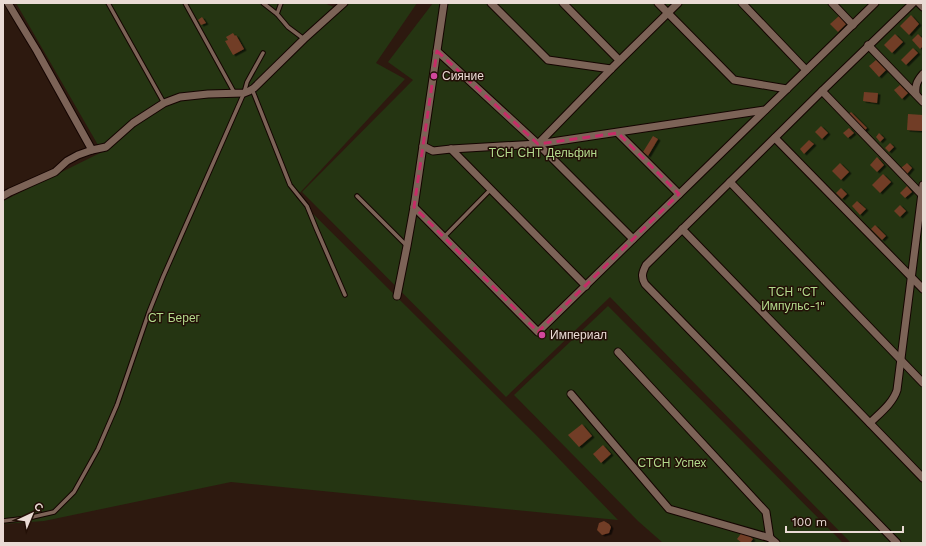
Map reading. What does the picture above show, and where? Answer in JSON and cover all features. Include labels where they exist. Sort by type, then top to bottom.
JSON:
[{"type":"street","points":[[8,3],[37,51],[92,150]]},
{"type":"street","points":[[3,196],[55,172],[78,155],[106,147],[132,123],[164,103],[180,97],[234,92],[244,93],[249,91],[344,3]]},
{"type":"street","points":[[397,296],[414,207],[444,3]]},
{"type":"street","points":[[491,3],[548,60],[611,69]]},
{"type":"street","points":[[563,3],[619,60]]},
{"type":"street","points":[[658,3],[734,80],[787,89]]},
{"type":"street","points":[[538,144],[619,60],[678,3]]},
{"type":"street","points":[[742,3],[806,70]]},
{"type":"street","points":[[832,3],[853,25]]},
{"type":"street","points":[[414,207],[538,332],[875,3]]},
{"type":"street","points":[[897,543],[645,284],[642,278],[642,272],[682,229],[868,45],[913,3]]},
{"type":"street","points":[[919,3],[923,7]]},
{"type":"street","points":[[868,45],[923,102]]},
{"type":"street","points":[[437,51],[538,144],[633,239]]},
{"type":"street","points":[[916,94],[915,86],[923,74]]},
{"type":"street","points":[[822,91],[922,196]]},
{"type":"street","points":[[423,146],[433,151],[451,148],[538,144],[765,110]]},
{"type":"street","points":[[618,133],[679,194]]},
{"type":"street","points":[[775,138],[923,289]]},
{"type":"street","points":[[451,148],[586,286]]},
{"type":"street","points":[[730,182],[923,383]]},
{"type":"street","points":[[870,423],[889,404],[897,390],[923,185]]},
{"type":"street","points":[[682,229],[923,478]]},
{"type":"street","points":[[618,352],[766,512],[770,538]]},
{"type":"street","points":[[571,394],[669,509],[770,538],[776,543]]},
{"type":"lane","points":[[108,3],[164,103]]},
{"type":"lane","points":[[184,3],[234,92]]},
{"type":"lane","points":[[263,3],[277,14],[288,27],[304,39]]},
{"type":"lane","points":[[277,14],[281,3]]},
{"type":"lane","points":[[3,521],[28,518],[54,512],[74,492],[98,449],[117,405],[152,305],[244,93],[247,82],[263,52]]},
{"type":"lane","points":[[252,89],[290,185],[307,206],[345,295]]},
{"type":"lane","points":[[444,237],[491,189]]},
{"type":"lane","points":[[357,196],[407,246]]},
{"type":"highlighted area","points":[[437,51],[538,144],[618,133],[679,194],[538,332],[414,207]]},
{"type":"green space","name":"СТ Берег","points":[[16,3],[324,3],[341,10],[349,3],[417,3],[376,63],[405,79],[296,197],[537,436],[618,520],[231,482],[44,521],[3,524],[3,201],[102,152]]},
{"type":"green space","points":[[433,3],[923,3],[923,543],[851,543],[610,297],[506,397],[302,192],[413,80],[388,62]]},
{"type":"green space","name":"СТСН Успех","points":[[608,306],[843,543],[663,543],[638,521],[514,395]]},
{"type":"building","points":[[911,15],[919,24],[909,35],[900,26]]},
{"type":"building","points":[[839,16],[846,24],[838,32],[830,24]]},
{"type":"building","points":[[202,17],[206,23],[201,25],[198,20]]},
{"type":"building","points":[[233,33],[235,36],[236,35],[244,49],[233,55],[225,41],[228,40],[226,37]]},
{"type":"building","points":[[895,34],[903,42],[892,53],[884,45]]},
{"type":"building","points":[[918,34],[923,39],[923,46],[920,49],[912,40]]},
{"type":"building","points":[[913,48],[918,53],[906,65],[901,60]]},
{"type":"building","points":[[876,60],[886,70],[879,77],[869,66]]},
{"type":"building","points":[[900,85],[908,93],[902,99],[894,90]]},
{"type":"building","points":[[864,92],[878,93],[877,103],[863,101]]},
{"type":"building","points":[[851,112],[867,128],[863,132],[847,116]]},
{"type":"building","points":[[908,114],[923,115],[922,131],[907,130]]},
{"type":"building","points":[[821,126],[828,133],[822,139],[815,132]]},
{"type":"building","points":[[849,128],[854,133],[848,138],[843,133]]},
{"type":"building","points":[[879,133],[884,138],[880,142],[876,137]]},
{"type":"building","points":[[653,136],[658,139],[648,156],[643,152]]},
{"type":"building","points":[[809,140],[814,144],[804,154],[800,149]]},
{"type":"building","points":[[890,143],[894,147],[889,152],[885,148]]},
{"type":"building","points":[[877,157],[884,165],[877,172],[870,165]]},
{"type":"building","points":[[840,163],[849,172],[841,180],[832,171]]},
{"type":"building","points":[[907,163],[912,168],[907,174],[901,168]]},
{"type":"building","points":[[883,174],[891,182],[880,193],[872,185]]},
{"type":"building","points":[[907,186],[912,192],[905,198],[900,193]]},
{"type":"building","points":[[841,188],[847,194],[842,199],[836,193]]},
{"type":"building","points":[[857,201],[866,209],[860,215],[852,206]]},
{"type":"building","points":[[900,205],[906,211],[900,217],[894,211]]},
{"type":"building","points":[[875,225],[886,236],[882,240],[871,229]]},
{"type":"building","points":[[582,424],[592,436],[579,447],[568,435]]},
{"type":"building","points":[[603,445],[611,454],[601,463],[593,454]]},
{"type":"building","points":[[604,521],[611,527],[609,533],[602,535],[597,530],[599,523]]},
{"type":"building","points":[[743,531],[753,539],[750,543],[742,543],[737,539]]},
{"type":"place","name":"Сияние","points":[[434,76]]},
{"type":"place","name":"Империал","points":[[542,335]]},
{"type":"park label","name":"ТСН СНТ Дельфин","points":[[543,153]]},
{"type":"park label","name":"ТСН \"СТ Импульс-1\"","points":[[793,299]]}]
